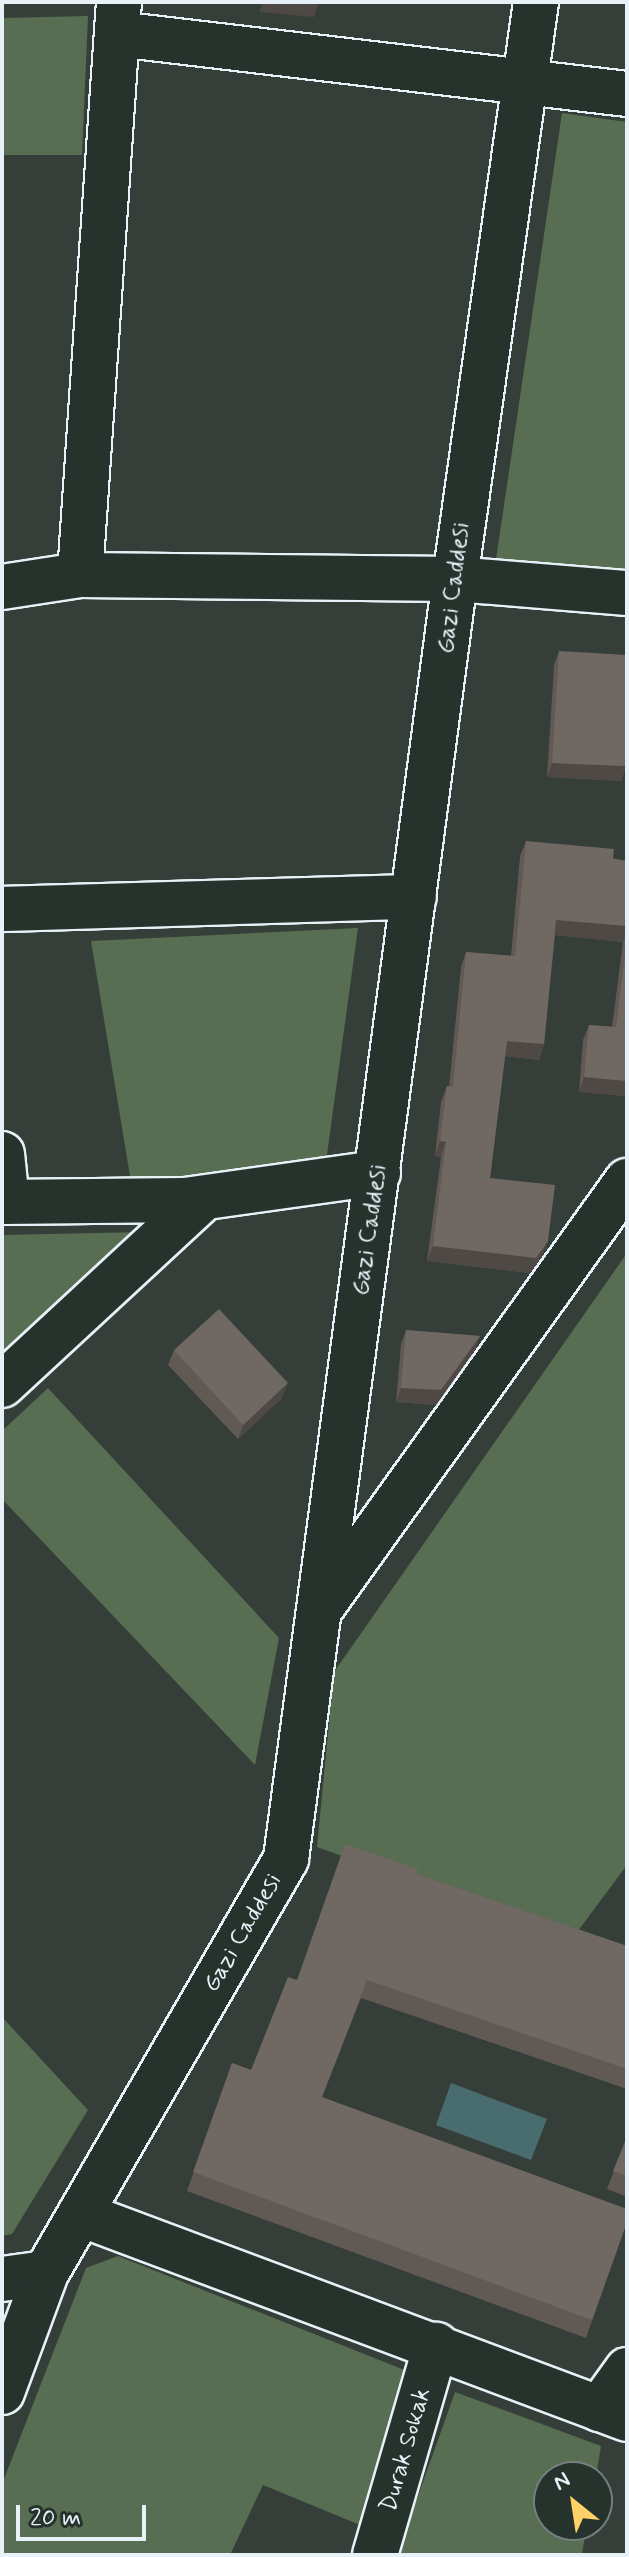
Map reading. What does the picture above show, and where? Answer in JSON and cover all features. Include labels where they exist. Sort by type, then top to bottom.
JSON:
[{"type":"street","name":"Gazi Caddesi","points":[[2,2392],[46,2273],[286,1859],[455,579],[536,2]]},
{"type":"street","points":[[80,575],[118,18],[627,94]]},
{"type":"street","points":[[2,587],[80,575],[455,579],[627,593]]},
{"type":"street","points":[[2,909],[414,897]]},
{"type":"street","points":[[2,1154],[5,1202],[204,1198],[378,1173]]},
{"type":"street","points":[[319,1610],[627,1181]]},
{"type":"street","points":[[2,1385],[204,1198]]},
{"type":"street","points":[[80,2214],[436,2345],[613,2414],[627,2370]]},
{"type":"street","points":[[2,2279],[46,2273]]},
{"type":"street","name":"Durak Sokak","points":[[375,2555],[436,2345]]},
{"type":"green space","points":[[88,16],[82,155],[2,155],[2,18]]},
{"type":"green space","points":[[562,113],[627,122],[627,578],[495,566]]},
{"type":"green space","points":[[358,928],[326,1162],[196,1180],[131,1182],[91,941]]},
{"type":"green space","points":[[144,1232],[2,1355],[2,1235]]},
{"type":"green space","points":[[627,1253],[627,1865],[572,1939],[317,1847],[334,1672]]},
{"type":"green space","points":[[48,1388],[279,1638],[255,1765],[2,1499],[2,1431]]},
{"type":"green space","points":[[2,2017],[88,2110],[12,2234],[2,2236]]},
{"type":"green space","points":[[118,2256],[412,2373],[360,2525],[263,2485],[230,2555],[2,2555],[2,2484],[86,2268]]},
{"type":"green space","points":[[455,2392],[601,2446],[599,2461],[533,2461],[533,2541],[584,2541],[582,2554],[591,2555],[397,2555]]},
{"type":"water","points":[[451,2083],[547,2119],[531,2160],[436,2125]]},
{"type":"building","points":[[559,651],[627,655],[626,766],[552,763]]},
{"type":"building","points":[[526,841],[614,849],[613,859],[627,861],[627,926],[556,920],[544,1044],[507,1041],[490,1178],[555,1185],[548,1241],[536,1258],[433,1246],[446,1142],[440,1141],[447,1086],[453,1087],[466,952],[515,956]]},
{"type":"building","points":[[627,940],[627,1081],[584,1077],[589,1025],[616,1027]]},
{"type":"building","points":[[219,1309],[288,1383],[243,1425],[174,1350]]},
{"type":"building","points":[[406,1330],[480,1336],[441,1390],[401,1388]]},
{"type":"building","points":[[345,1844],[418,1869],[417,1874],[627,1946],[627,2069],[367,1980],[322,2097],[627,2209],[627,2222],[592,2320],[193,2172],[232,2063],[251,2070],[288,1977],[297,1980]]},
{"type":"building","points":[[627,2137],[627,2176],[613,2171]]}]
